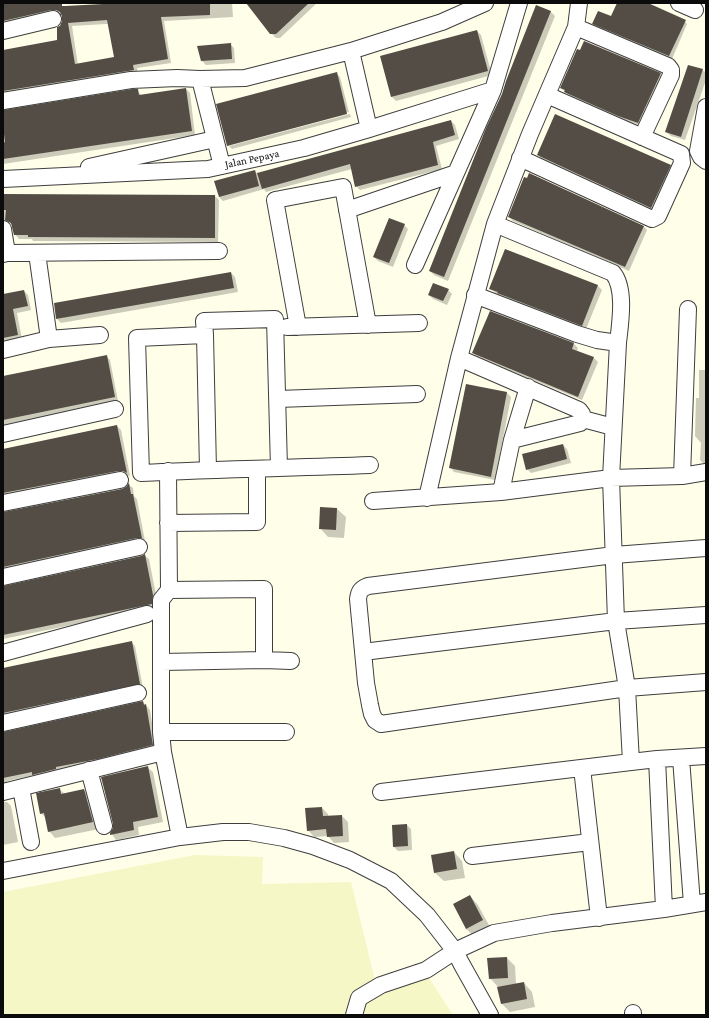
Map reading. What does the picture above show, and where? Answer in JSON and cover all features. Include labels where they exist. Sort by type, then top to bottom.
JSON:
[{"type":"street","points":[[3,101],[132,80],[177,78],[246,78],[351,51],[442,22],[485,3]]},
{"type":"street","points":[[415,265],[493,90],[519,3]]},
{"type":"street","points":[[427,498],[459,358],[495,224],[520,158],[576,27],[579,3]]},
{"type":"street","points":[[679,3],[695,10]]},
{"type":"street","points":[[3,31],[53,19]]},
{"type":"street","points":[[576,27],[668,66],[671,70],[671,75],[642,137]]},
{"type":"street","points":[[351,51],[369,129]]},
{"type":"street","points":[[200,79],[222,166]]},
{"type":"street","name":"Jalan Pepaya","points":[[3,179],[208,169],[304,148],[493,90]]},
{"type":"street","points":[[520,158],[652,219],[658,216],[682,163],[681,154],[547,96]]},
{"type":"street","points":[[706,107],[698,151],[701,157],[706,161]]},
{"type":"street","points":[[46,177],[215,139]]},
{"type":"street","points":[[347,210],[456,172]]},
{"type":"street","points":[[298,327],[274,200],[343,187],[368,325]]},
{"type":"street","points":[[495,224],[614,273],[618,282],[622,310],[618,343],[611,478],[616,621],[627,688],[631,762]]},
{"type":"street","points":[[3,229],[5,253],[219,251]]},
{"type":"street","points":[[37,253],[49,339]]},
{"type":"street","points":[[475,295],[577,334],[597,340],[618,343]]},
{"type":"street","points":[[682,476],[688,309]]},
{"type":"street","points":[[208,470],[204,321],[275,319],[279,468]]},
{"type":"street","points":[[276,328],[419,323]]},
{"type":"street","points":[[3,350],[49,339],[100,335]]},
{"type":"street","points":[[205,335],[137,338],[141,472],[370,465]]},
{"type":"street","points":[[459,358],[579,410],[583,419]]},
{"type":"street","points":[[501,492],[512,440],[528,387]]},
{"type":"street","points":[[278,399],[417,394]]},
{"type":"street","points":[[3,434],[114,409]]},
{"type":"street","points":[[583,419],[613,427]]},
{"type":"street","points":[[512,440],[580,423],[583,419]]},
{"type":"street","points":[[168,523],[257,522],[257,469]]},
{"type":"street","points":[[168,471],[169,590],[161,600],[161,732],[163,752],[180,837]]},
{"type":"street","points":[[373,502],[501,492],[611,478],[682,476],[706,472]]},
{"type":"street","points":[[3,503],[120,480]]},
{"type":"street","points":[[3,577],[139,547]]},
{"type":"street","points":[[706,548],[614,555],[363,588],[360,591],[358,599],[366,683],[372,714],[375,720],[381,724],[627,688],[706,682]]},
{"type":"street","points":[[169,590],[264,589],[264,660]]},
{"type":"street","points":[[3,653],[147,614]]},
{"type":"street","points":[[363,652],[616,621],[706,615]]},
{"type":"street","points":[[162,662],[264,660],[291,661]]},
{"type":"street","points":[[3,723],[138,694]]},
{"type":"street","points":[[161,732],[286,732]]},
{"type":"street","points":[[3,792],[163,752]]},
{"type":"street","points":[[381,792],[657,759],[706,756]]},
{"type":"street","points":[[354,1015],[358,998],[381,986],[426,970],[455,951],[494,933],[552,923],[599,918],[699,903],[681,758]]},
{"type":"street","points":[[657,759],[664,909]]},
{"type":"street","points":[[582,768],[599,918]]},
{"type":"street","points":[[89,770],[104,826]]},
{"type":"street","points":[[21,788],[31,842]]},
{"type":"street","points":[[3,870],[180,837],[223,832],[249,832],[284,838],[313,846],[350,860],[391,880],[427,915],[455,951],[490,1015]]},
{"type":"street","points":[[472,856],[590,842]]},
{"type":"green space","points":[[195,855],[263,857],[262,884],[351,882],[377,988],[427,975],[453,1015],[3,1015],[3,892]]},
{"type":"building","points":[[62,3],[62,6],[65,6],[122,3],[210,3],[210,15],[161,17],[168,59],[133,65],[134,70],[3,91],[3,50],[57,40],[57,27],[60,26],[62,16],[60,12],[51,10],[3,21],[3,4]],"holes":[[[107,20],[114,57],[75,64],[68,23]]]},
{"type":"building","points":[[246,3],[309,3],[276,34],[270,34]]},
{"type":"building","points":[[617,3],[648,3],[686,20],[669,56],[592,24],[598,11],[611,16]]},
{"type":"building","points":[[536,5],[551,11],[444,277],[429,271],[486,128],[502,94]]},
{"type":"building","points":[[477,30],[488,71],[391,97],[380,56]]},
{"type":"building","points":[[584,41],[661,73],[638,123],[618,116],[564,92],[565,90],[560,88],[577,49],[580,50]]},
{"type":"building","points":[[231,43],[232,59],[201,61],[197,46]]},
{"type":"building","points":[[688,65],[703,69],[681,137],[665,132]]},
{"type":"building","points":[[337,72],[347,114],[227,146],[216,104]]},
{"type":"building","points":[[186,88],[192,131],[3,159],[3,143],[5,142],[3,110],[132,89],[138,89],[139,95]]},
{"type":"building","points":[[555,114],[671,165],[651,208],[537,155]]},
{"type":"building","points":[[451,120],[455,135],[433,142],[438,165],[355,187],[350,164],[262,189],[257,173]]},
{"type":"building","points":[[255,170],[259,186],[219,197],[214,181]]},
{"type":"building","points":[[529,173],[644,226],[625,267],[508,217],[524,177],[527,178]]},
{"type":"building","points":[[3,194],[215,195],[215,238],[28,237],[28,235],[14,235],[11,223],[5,220],[6,210],[3,210]]},
{"type":"building","points":[[389,218],[405,224],[389,263],[373,257]]},
{"type":"building","points":[[505,249],[598,285],[582,326],[489,289]]},
{"type":"building","points":[[231,272],[234,288],[56,319],[54,303]]},
{"type":"building","points":[[433,283],[449,289],[443,301],[428,295]]},
{"type":"building","points":[[24,290],[28,306],[13,309],[18,335],[3,338],[3,294]]},
{"type":"building","points":[[490,311],[574,343],[572,349],[594,357],[578,397],[472,353]]},
{"type":"building","points":[[107,355],[115,397],[3,420],[3,376]]},
{"type":"building","points":[[466,384],[507,392],[491,477],[449,468]]},
{"type":"building","points":[[117,425],[127,473],[118,471],[3,493],[3,449]]},
{"type":"building","points":[[563,444],[567,459],[526,470],[522,454]]},
{"type":"building","points":[[129,483],[131,494],[133,494],[142,538],[3,567],[3,512],[122,489]]},
{"type":"building","points":[[320,507],[337,508],[336,530],[319,529]]},
{"type":"building","points":[[145,554],[153,595],[152,604],[3,635],[3,586]]},
{"type":"building","points":[[132,641],[140,684],[3,713],[3,668]]},
{"type":"building","points":[[143,701],[144,705],[146,704],[153,745],[98,759],[56,767],[56,769],[32,775],[32,772],[3,778],[3,732]]},
{"type":"building","points":[[148,766],[158,817],[133,822],[134,830],[110,835],[113,824],[101,777]]},
{"type":"building","points":[[60,788],[61,794],[84,789],[93,822],[48,832],[44,813],[40,814],[36,793]]},
{"type":"building","points":[[322,807],[323,816],[342,815],[343,836],[327,837],[326,829],[307,831],[305,808]]},
{"type":"building","points":[[407,824],[408,846],[393,847],[392,825]]},
{"type":"building","points":[[454,851],[457,869],[434,873],[431,855]]},
{"type":"building","points":[[470,895],[483,920],[466,929],[453,904]]},
{"type":"building","points":[[507,957],[508,978],[489,979],[487,958]]},
{"type":"building","points":[[524,982],[527,999],[501,1004],[497,987]]}]
